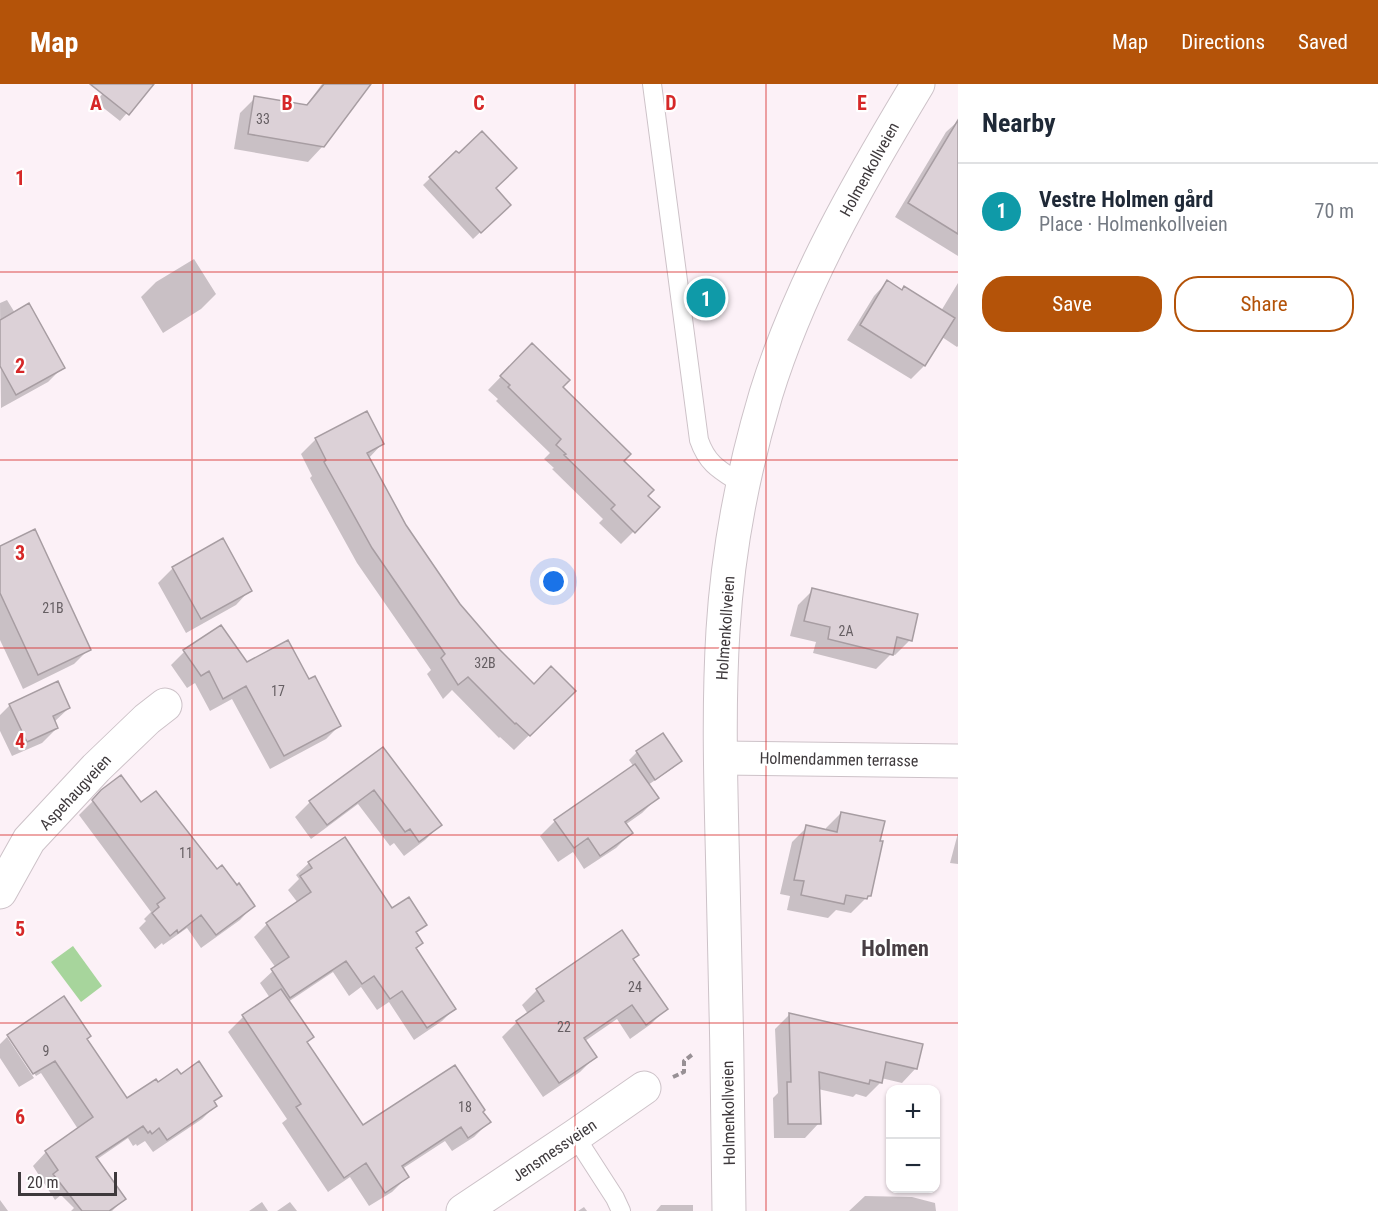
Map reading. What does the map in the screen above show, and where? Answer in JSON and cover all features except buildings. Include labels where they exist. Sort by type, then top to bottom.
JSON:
[{"type":"main road","name":"Holmenkollveien","points":[[729,1211],[721,758],[723,623],[734,528],[753,440],[766,393],[804,294],[855,193],[918,84]]},
{"type":"main road","name":"Aspehaugveien","points":[[0,892],[29,840],[96,768],[147,718],[165,705]]},
{"type":"main road","name":"Holmendammen terrasse","points":[[721,758],[958,761]]},
{"type":"main road","name":"Jensmessveien","points":[[463,1211],[644,1088]]},
{"type":"lane","points":[[652,84],[699,440],[709,460],[743,485]]},
{"type":"lane","points":[[575,1136],[621,1211]]},
{"type":"shaded area","points":[[73,946],[102,986],[81,1002],[51,962]]},
{"type":"place","name":"Vestre Holmen gård","points":[[706,298]]},
{"type":"district","name":"Holmen","points":[[895,948]]}]
